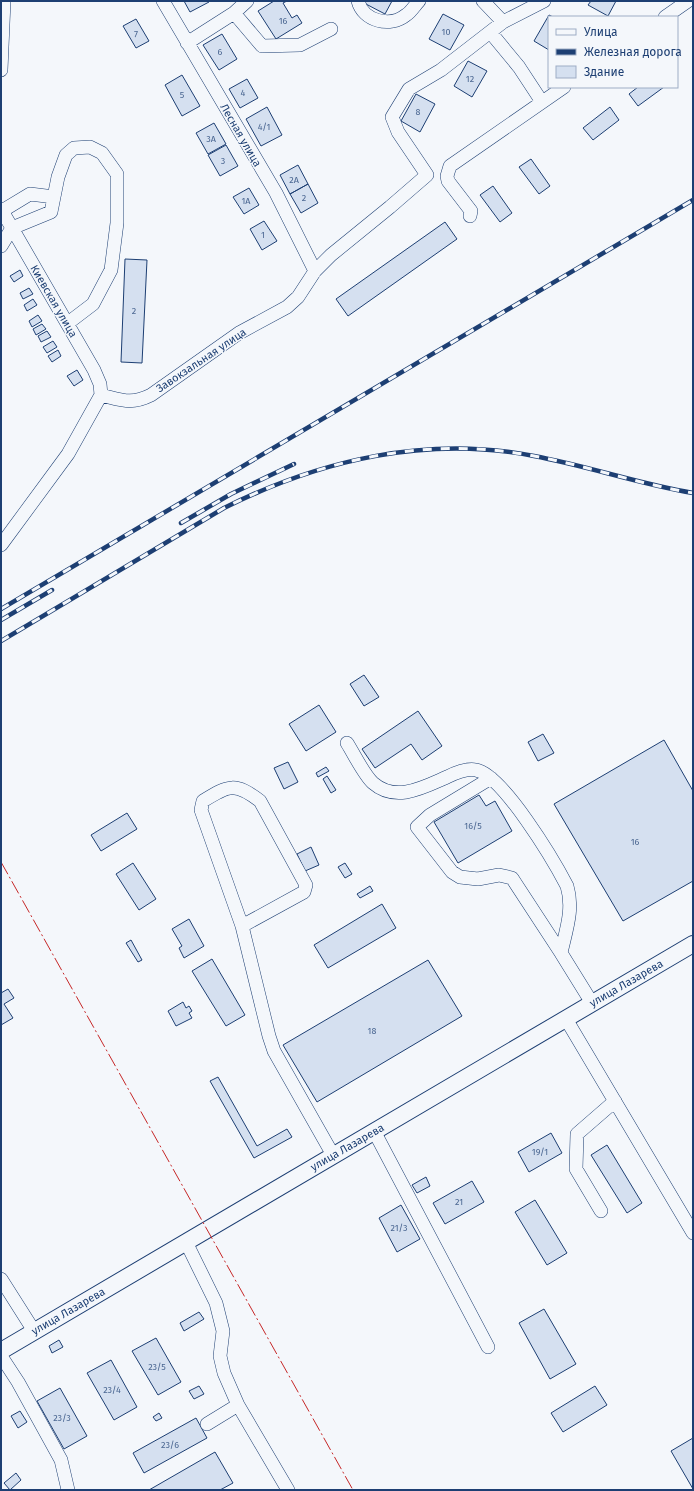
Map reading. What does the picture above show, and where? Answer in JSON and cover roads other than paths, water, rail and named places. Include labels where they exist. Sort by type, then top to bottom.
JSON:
[{"type":"main road","name":"улица Лазарева","points":[[1,1350],[566,1020],[592,1003],[693,944]]},
{"type":"street","points":[[1,70],[4,1]]},
{"type":"street","name":"Лесная улица","points":[[163,1],[276,193],[315,271]]},
{"type":"street","points":[[187,43],[234,13],[247,1]]},
{"type":"street","points":[[358,1],[360,10],[375,21],[394,20],[406,16],[419,1]]},
{"type":"street","points":[[483,1],[503,22]]},
{"type":"street","points":[[542,102],[519,67],[491,33],[503,22],[544,1]]},
{"type":"street","points":[[666,16],[688,1]]},
{"type":"street","points":[[234,13],[262,46],[300,46],[331,29]]},
{"type":"street","name":"Завокзальная улица","points":[[101,395],[128,402],[139,400],[151,395],[239,333],[287,307],[298,297],[315,271],[343,244],[390,207],[427,175],[398,132],[392,117],[397,106],[409,89],[441,70],[491,33]]},
{"type":"street","points":[[470,216],[471,211],[448,181],[447,176],[450,166],[563,88]]},
{"type":"street","points":[[1,246],[12,228],[51,212],[58,177],[66,155],[74,148],[90,147],[102,153],[117,174],[117,223],[111,270],[93,304],[68,323]]},
{"type":"street","points":[[2,210],[30,194],[54,197]]},
{"type":"street","name":"Киевская улица","points":[[2,210],[94,370],[100,384],[101,395]]},
{"type":"street","points":[[1,545],[68,454],[101,395]]},
{"type":"street","points":[[347,742],[372,782],[381,789],[403,794],[466,770],[476,769],[491,778],[527,820],[567,886],[571,910],[561,953]]},
{"type":"street","points":[[491,778],[430,815],[417,827],[452,872],[460,877],[478,879],[499,875],[512,878],[592,1003]]},
{"type":"street","points":[[242,926],[304,892],[306,885],[260,801],[248,792],[236,787],[221,790],[203,801],[201,810],[242,926],[274,1051],[334,1155]]},
{"type":"street","points":[[566,1020],[693,1233]]},
{"type":"street","points":[[601,1211],[576,1169],[577,1134],[615,1101]]},
{"type":"street","points":[[374,1131],[488,1347]]},
{"type":"street","points":[[186,1242],[216,1303],[223,1331],[220,1356],[224,1373],[238,1405],[288,1490]]},
{"type":"street","points":[[1,1279],[34,1331]]},
{"type":"street","points":[[1,1356],[18,1382],[61,1460],[68,1490]]},
{"type":"street","points":[[207,1424],[238,1405]]},
{"type":"railway","points":[[1,609],[693,200]]},
{"type":"railway","points":[[1,641],[224,508],[260,491],[298,477],[336,465],[375,456],[414,451],[454,449],[494,450],[554,460],[653,485],[693,493]]},
{"type":"railway","points":[[181,523],[231,494],[294,464]]},
{"type":"railway","points":[[1,620],[52,590]]}]
